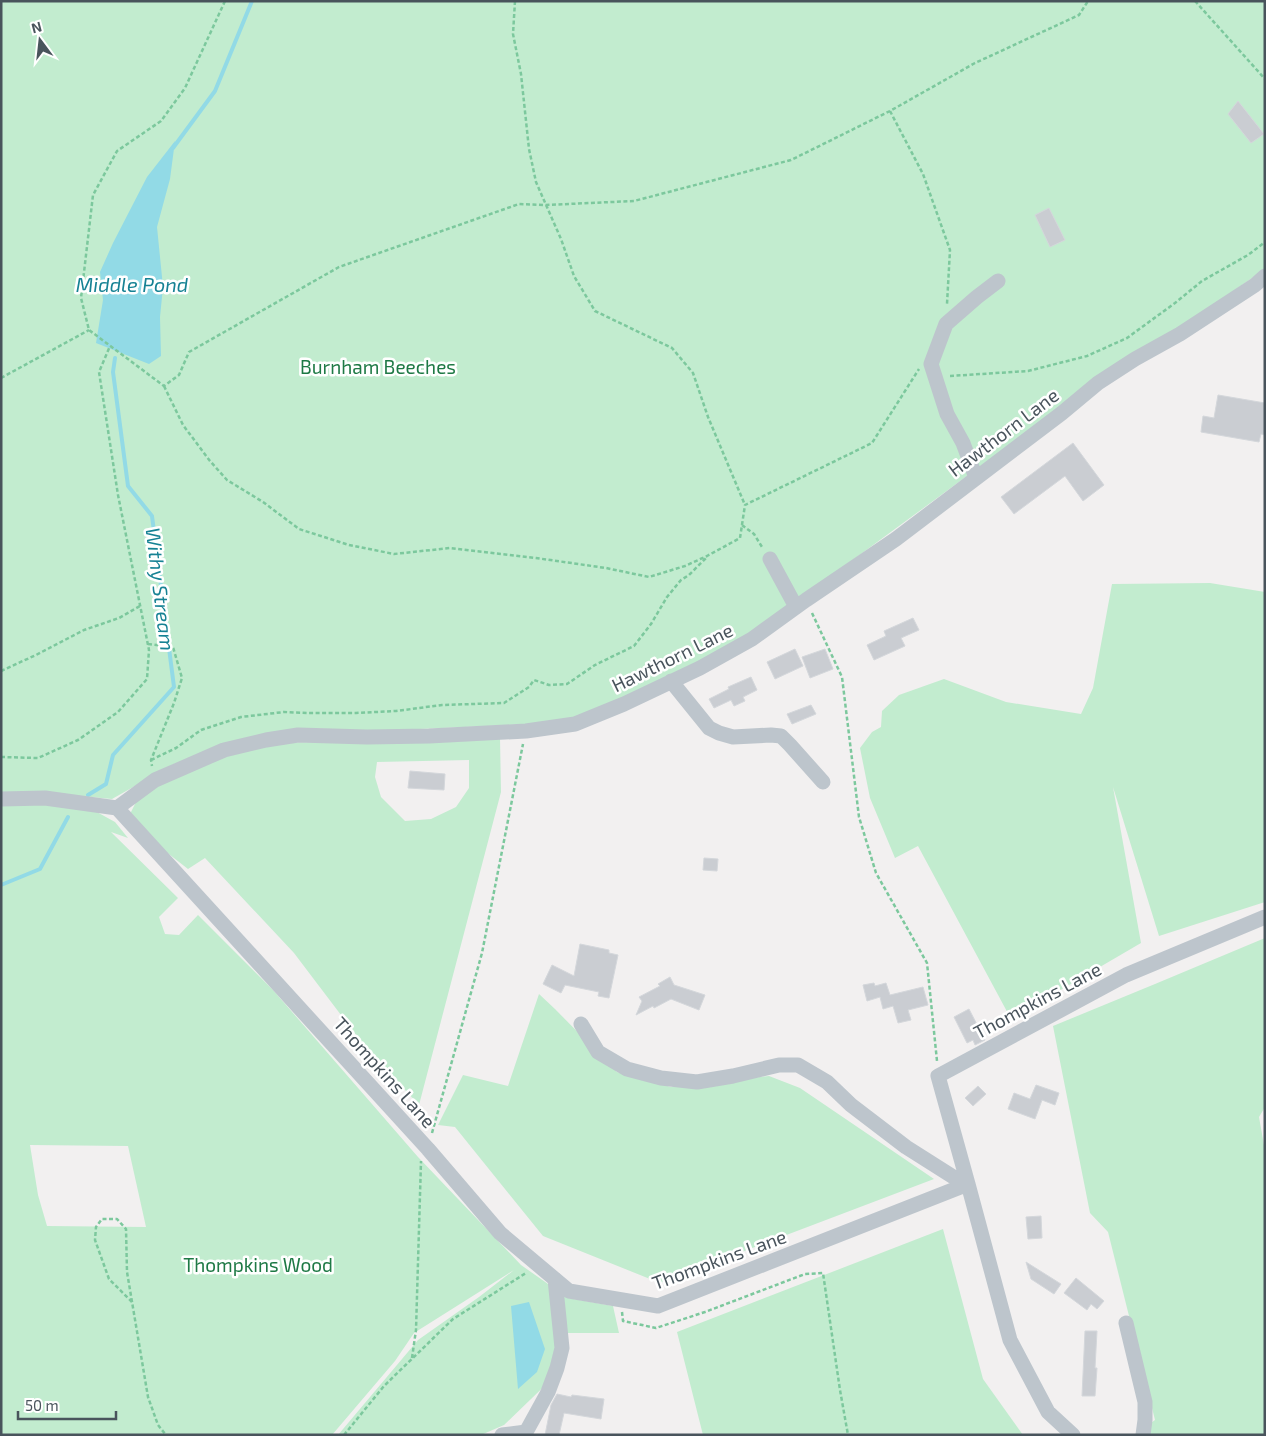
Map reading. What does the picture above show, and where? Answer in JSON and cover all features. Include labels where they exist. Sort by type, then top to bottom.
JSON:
[{"type":"street","name":"Hawthorn Lane","points":[[117,808],[155,780],[224,750],[266,740],[298,735],[367,737],[526,731],[575,724],[624,704],[700,668],[752,640],[896,539],[1062,413],[1098,383],[1135,359],[1180,334],[1265,276]]},
{"type":"street","points":[[976,478],[963,443],[947,414],[931,364],[946,324],[998,281]]},
{"type":"street","points":[[770,559],[801,604]]},
{"type":"street","points":[[671,681],[709,728],[733,737],[781,736],[823,782]]},
{"type":"street","points":[[1,799],[45,798],[117,808]]},
{"type":"street","name":"Thompkins Lane","points":[[117,808],[428,1148],[500,1232],[569,1291],[658,1306],[967,1185]]},
{"type":"street","name":"Thompkins Lane","points":[[938,1076],[1126,975],[1265,917]]},
{"type":"street","points":[[581,1024],[598,1052],[627,1069],[661,1078],[697,1082],[779,1065],[798,1065],[827,1082],[851,1106],[906,1147],[967,1185]]},
{"type":"street","points":[[938,1076],[1010,1340],[1048,1412],[1072,1435]]},
{"type":"street","points":[[502,1435],[526,1433],[548,1392],[557,1368],[562,1348],[555,1279]]},
{"type":"street","points":[[1126,1323],[1145,1402],[1146,1420],[1143,1435]]},
{"type":"path","points":[[224,1],[185,88],[161,121],[117,151],[93,195],[81,298],[89,330],[164,386],[183,425],[227,480],[263,502],[299,529],[349,545],[394,554],[450,548],[606,568],[649,577],[685,566],[740,538],[745,505],[708,417],[693,373],[672,348],[595,311],[574,276],[561,239],[536,182],[529,149],[521,74],[513,34],[515,1]]},
{"type":"path","points":[[164,386],[179,375],[188,352],[339,267],[518,204],[546,205],[634,201],[791,160],[890,111],[975,63],[1079,15],[1088,1]]},
{"type":"path","points":[[1195,1],[1265,79]]},
{"type":"path","points":[[890,111],[923,174],[950,250],[946,324]]},
{"type":"path","points":[[916,373],[956,377],[1028,371],[1087,356],[1127,338],[1202,281],[1248,255],[1265,242]]},
{"type":"path","points":[[1,378],[89,330]]},
{"type":"path","points":[[1,757],[38,758],[78,740],[118,712],[147,680],[149,650],[118,495],[99,372],[110,346]]},
{"type":"path","points":[[745,505],[872,443],[921,365]]},
{"type":"path","points":[[742,525],[754,534],[770,559]]},
{"type":"path","points":[[151,760],[176,748],[201,730],[241,717],[284,712],[356,713],[442,705],[504,703],[529,687],[534,680],[549,685],[567,684],[595,665],[634,646],[652,624],[666,597],[707,556]]},
{"type":"path","points":[[801,604],[842,677],[859,817],[876,873],[927,963],[938,1076]]},
{"type":"path","points":[[1,671],[84,630],[119,618],[140,606]]},
{"type":"path","points":[[148,644],[174,647],[182,678],[151,760],[155,780]]},
{"type":"path","points":[[428,1148],[482,953],[526,731]]},
{"type":"path","points":[[412,1358],[416,1330],[420,1163]]},
{"type":"path","points":[[132,1302],[109,1279],[95,1240],[96,1227],[102,1219],[117,1219],[126,1229],[127,1272],[148,1397],[158,1425],[166,1435]]},
{"type":"path","points":[[344,1435],[384,1386],[453,1319],[538,1265]]},
{"type":"path","points":[[620,1300],[623,1321],[656,1328],[705,1312],[805,1274],[823,1273],[848,1435]]},
{"type":"green space","name":"Burnham Beeches","points":[[1,1],[1265,1],[1265,269],[982,465],[782,612],[728,649],[592,715],[554,723],[375,731],[300,728],[174,764],[112,799],[46,793],[1,794]]},
{"type":"green space","points":[[1210,583],[1265,592],[1265,902],[1159,936],[1113,787],[1141,943],[1011,1019],[918,846],[895,858],[870,798],[860,748],[872,732],[881,727],[882,711],[899,695],[944,679],[1006,702],[1081,714],[1093,688],[1112,584]]},
{"type":"green space","points":[[500,738],[501,792],[419,1105],[366,1048],[294,953],[205,858],[188,869],[156,844],[129,816],[137,800],[149,790],[195,766],[270,743]],"holes":[[[469,760],[469,788],[456,807],[431,819],[405,821],[381,797],[375,777],[377,762]]]},
{"type":"green space","name":"Thompkins Wood","points":[[69,804],[95,811],[115,822],[128,838],[111,832],[178,898],[159,917],[165,934],[179,935],[198,915],[273,990],[418,1157],[521,1265],[568,1298],[613,1306],[619,1333],[567,1333],[561,1370],[504,1425],[481,1435],[338,1435],[418,1340],[514,1270],[414,1333],[395,1361],[332,1435],[1,1435],[1,805]],"holes":[[[30,1145],[128,1146],[146,1227],[47,1226],[38,1195]]]},
{"type":"green space","points":[[1265,938],[1265,1107],[1259,1117],[1265,1151],[1265,1435],[1134,1435],[1155,1420],[1108,1232],[1090,1213],[1053,1026]]},
{"type":"green space","points":[[539,994],[617,1072],[671,1087],[769,1076],[800,1088],[934,1179],[660,1283],[543,1236],[455,1127],[438,1125],[463,1075],[508,1086]]},
{"type":"green space","points":[[943,1229],[983,1379],[1023,1435],[703,1435],[677,1332]]},
{"type":"water","name":"Middle Pond","points":[[175,141],[170,179],[157,227],[163,287],[160,317],[161,356],[149,364],[96,343],[103,300],[100,272],[147,177]]},
{"type":"water","points":[[529,1302],[545,1349],[537,1372],[518,1389],[511,1306]]},
{"type":"building","points":[[1238,101],[1264,134],[1251,143],[1228,114]]},
{"type":"building","points":[[1049,208],[1065,240],[1050,247],[1035,215]]},
{"type":"building","points":[[1218,395],[1265,403],[1265,435],[1261,434],[1259,442],[1201,432],[1203,416],[1214,418]]},
{"type":"building","points":[[1073,443],[1104,485],[1083,501],[1065,476],[1014,514],[1001,497]]},
{"type":"building","points":[[913,618],[919,630],[901,638],[905,646],[874,660],[867,645],[886,636],[884,631]]},
{"type":"building","points":[[795,649],[803,666],[775,679],[767,662]]},
{"type":"building","points":[[825,649],[833,669],[810,678],[802,657]]},
{"type":"building","points":[[751,677],[757,690],[743,697],[745,701],[734,706],[731,700],[714,708],[709,699],[729,689],[728,687]]},
{"type":"building","points":[[811,705],[816,714],[792,724],[787,714]]},
{"type":"building","points":[[410,771],[445,774],[444,790],[408,788]]},
{"type":"building","points":[[704,858],[718,859],[717,871],[703,870]]},
{"type":"building","points":[[580,944],[609,950],[609,953],[618,955],[609,998],[598,996],[599,992],[565,985],[561,993],[543,984],[552,965],[574,976]]},
{"type":"building","points":[[670,977],[674,985],[705,995],[699,1010],[671,999],[636,1015],[642,1001],[639,997],[660,986],[658,984]]},
{"type":"building","points":[[874,983],[875,986],[886,983],[890,995],[923,987],[928,1005],[908,1010],[911,1020],[898,1023],[893,1006],[883,1009],[880,997],[867,1001],[863,985]]},
{"type":"building","points":[[969,1009],[985,1040],[975,1045],[973,1040],[967,1043],[954,1017]]},
{"type":"building","points":[[1036,1085],[1059,1093],[1055,1105],[1042,1100],[1035,1119],[1008,1109],[1014,1093],[1030,1099]]},
{"type":"building","points":[[978,1086],[986,1094],[973,1106],[965,1098]]},
{"type":"building","points":[[1041,1216],[1042,1238],[1028,1239],[1026,1217]]},
{"type":"building","points":[[1026,1262],[1061,1284],[1054,1294],[1031,1279]]},
{"type":"building","points":[[1076,1278],[1104,1301],[1097,1309],[1091,1304],[1087,1310],[1064,1293]]},
{"type":"building","points":[[1085,1331],[1097,1331],[1095,1396],[1082,1396]]},
{"type":"building","points":[[557,1394],[571,1397],[572,1395],[604,1399],[601,1419],[564,1413],[559,1435],[545,1435],[551,1405]]},
{"type":"waterway","name":"Withy Stream","points":[[173,148],[215,91],[252,1]]},
{"type":"waterway","name":"Withy Stream","points":[[88,795],[106,784],[113,755],[174,687],[152,516],[128,486],[113,372],[115,358]]},
{"type":"waterway","name":"Withy Stream","points":[[1,885],[40,869],[68,817]]}]
